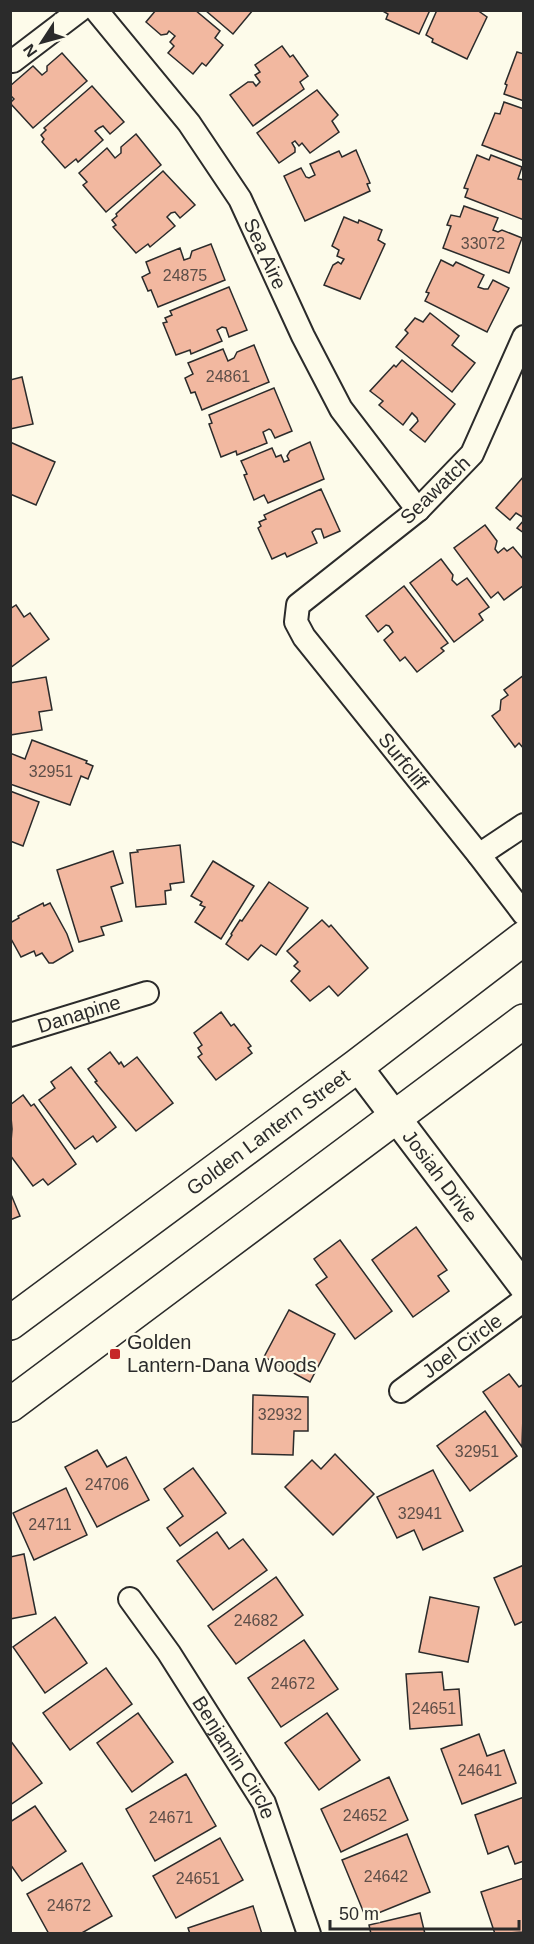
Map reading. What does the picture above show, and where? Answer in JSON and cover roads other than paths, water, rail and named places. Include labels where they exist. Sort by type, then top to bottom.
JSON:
[{"type":"main road","name":"Golden Lantern Street","points":[[10,1323],[357,1066],[524,938]]},
{"type":"main road","points":[[10,1405],[524,1021]]},
{"type":"street","points":[[13,62],[80,10]]},
{"type":"street","name":"Sea Aire","points":[[96,10],[189,123],[240,199],[303,336],[341,409],[418,510]]},
{"type":"street","name":"Seawatch","points":[[298,605],[418,510],[472,454],[524,337]]},
{"type":"street","name":"Surfcliff","points":[[298,605],[296,622],[304,637],[524,914]]},
{"type":"street","points":[[479,855],[524,825]]},
{"type":"street","name":"Danapine","points":[[10,1035],[147,993]]},
{"type":"street","name":"Josiah Drive","points":[[357,1066],[524,1287]]},
{"type":"street","name":"Joel Circle","points":[[401,1391],[524,1300]]},
{"type":"street","name":"Benjamin Circle","points":[[130,1599],[169,1653],[264,1803],[309,1934]]},
{"type":"place","name":"Golden Lantern-Dana Woods","points":[[115,1354]]}]
